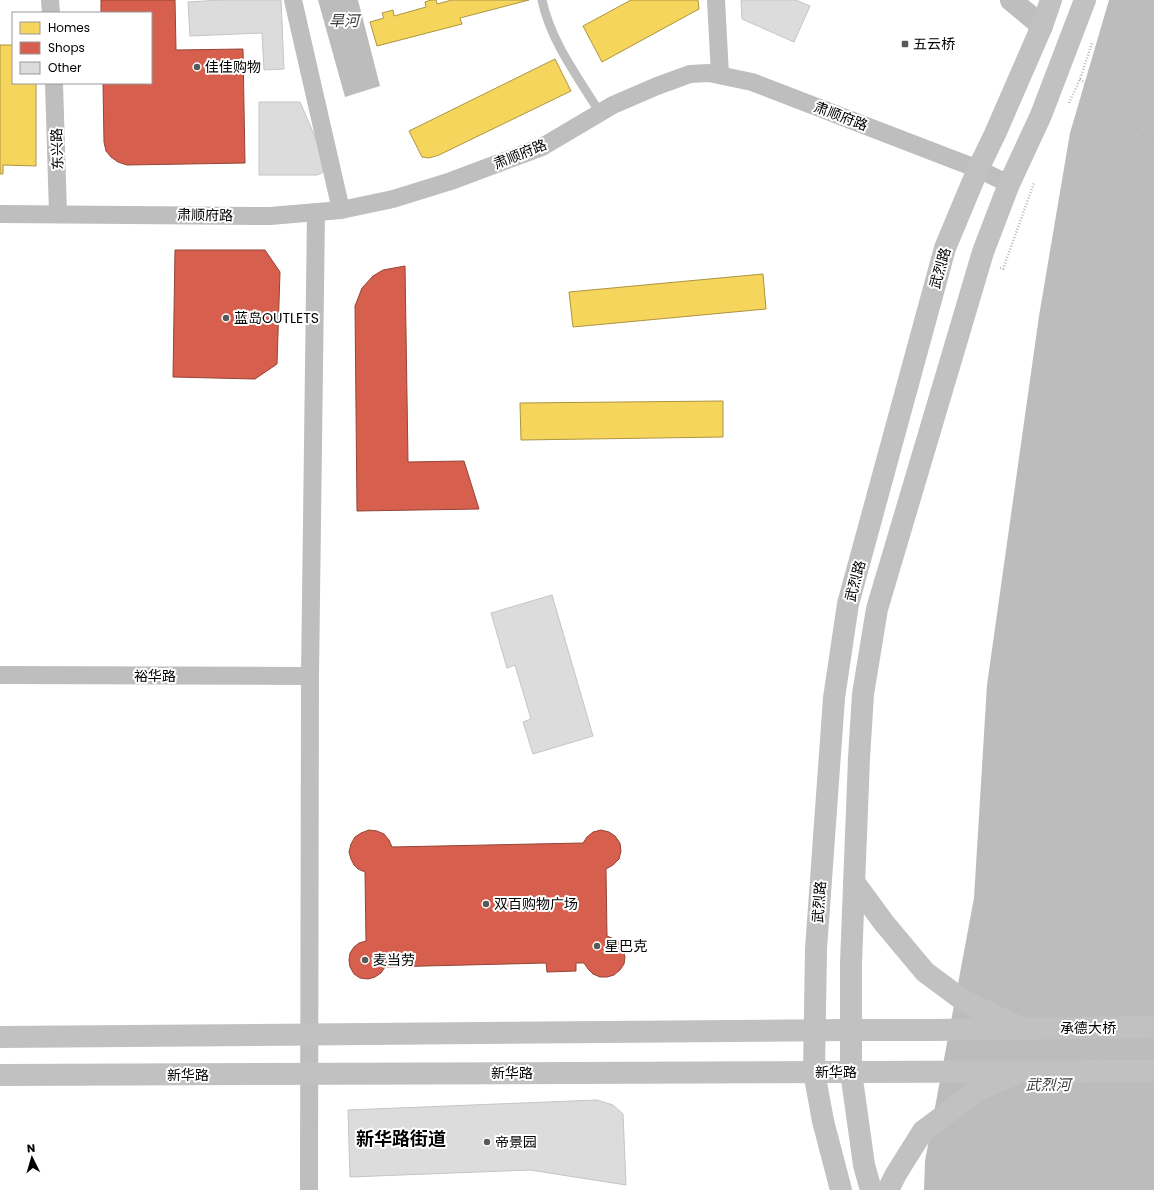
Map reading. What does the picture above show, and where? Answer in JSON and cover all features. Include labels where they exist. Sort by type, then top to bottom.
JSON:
[{"type":"main road","name":"武烈路","points":[[841,1190],[823,1121],[814,1072],[816,949],[834,698],[848,604],[945,248],[978,169],[995,134],[1042,26],[1051,0]]},
{"type":"main road","name":"武烈路","points":[[871,1190],[864,1165],[851,1072],[851,963],[862,694],[877,609],[984,252],[1009,184],[1041,115],[1085,0]]},
{"type":"main road","points":[[854,882],[884,923],[925,972],[964,1001],[1022,1028]]},
{"type":"main road","name":"承德大桥","points":[[1022,1028],[1154,1027]]},
{"type":"main road","points":[[0,1037],[932,1030],[1022,1028]]},
{"type":"main road","points":[[892,1182],[923,1131],[978,1090],[1023,1071],[1154,1070]]},
{"type":"main road","name":"新华路","points":[[0,1075],[1023,1071]]},
{"type":"street","points":[[50,0],[51,12]]},
{"type":"street","points":[[293,0],[341,210]]},
{"type":"street","points":[[716,0],[720,75]]},
{"type":"street","points":[[1011,0],[1042,26]]},
{"type":"street","name":"肃顺府路","points":[[0,214],[270,216],[341,210],[393,199],[451,181],[542,147],[613,105],[657,86],[690,74],[709,73],[752,82],[978,169],[1009,184]]},
{"type":"street","name":"东兴路","points":[[54,84],[58,214]]},
{"type":"street","points":[[309,1190],[310,676],[316,212]]},
{"type":"street","name":"裕华路","points":[[0,675],[310,676]]},
{"type":"lane","points":[[542,0],[558,44],[600,113]]},
{"type":"path","points":[[1080,79],[1154,145]]},
{"type":"water","name":"旱河","points":[[318,0],[358,0],[380,86],[345,97]]},
{"type":"water","name":"武烈河","points":[[1109,0],[1154,0],[1154,1190],[924,1190],[925,1161],[974,898],[987,685],[1039,316],[1070,133]]},
{"type":"building: Homes","points":[[436,0],[437,4],[452,0],[529,0],[460,18],[462,24],[377,46],[370,22],[384,18],[382,13],[393,10],[394,16],[426,7],[425,2]]},
{"type":"building: Homes","points":[[631,0],[698,0],[699,9],[602,62],[583,26]]},
{"type":"building: Homes","points":[[0,45],[12,45],[12,84],[36,84],[36,166],[3,165],[3,174],[0,174]]},
{"type":"building: Homes","points":[[555,59],[571,91],[439,155],[429,158],[422,157],[409,131]]},
{"type":"building: Homes","points":[[763,274],[766,309],[573,327],[569,292]]},
{"type":"building: Homes","points":[[723,401],[723,437],[521,440],[520,403]]},
{"type":"building: Shops","name":"佳佳购物","points":[[101,0],[175,0],[176,50],[243,49],[245,163],[127,165],[118,162],[111,157],[106,151],[104,142],[103,84],[152,84],[152,12],[101,12]]},
{"type":"building: Shops","name":"蓝岛OUTLETS","points":[[175,250],[265,250],[280,272],[277,364],[255,379],[173,377]]},
{"type":"building: Shops","points":[[405,266],[408,462],[464,461],[479,509],[357,511],[355,306],[362,288],[373,276],[383,270]]},
{"type":"building: Shops","name":"双百购物广场","points":[[369,830],[384,834],[392,847],[583,843],[593,832],[601,830],[609,832],[615,836],[620,843],[621,851],[619,859],[606,869],[607,936],[620,943],[625,957],[624,964],[614,975],[607,977],[600,977],[593,974],[584,963],[576,963],[576,971],[547,972],[546,963],[385,967],[381,973],[375,977],[368,979],[360,978],[354,974],[350,967],[349,960],[350,953],[354,947],[359,943],[366,941],[365,872],[358,869],[354,865],[349,852],[355,837]]},
{"type":"building: Other","points":[[221,0],[281,0],[284,69],[264,70],[262,33],[190,36],[188,2]]},
{"type":"building: Other","points":[[741,0],[796,0],[810,6],[794,42],[742,19]]},
{"type":"building: Other","points":[[259,102],[300,102],[324,158],[325,168],[322,173],[317,175],[259,175]]},
{"type":"building: Other","points":[[552,595],[593,736],[533,754],[523,722],[531,719],[515,665],[507,668],[491,613]]},
{"type":"building: Other","name":"帝景园","points":[[597,1100],[613,1105],[623,1114],[626,1185],[530,1170],[350,1177],[348,1110]]},
{"type":"place","name":"五云桥","points":[[905,44]]},
{"type":"place","name":"佳佳购物","points":[[197,67]]},
{"type":"place","name":"蓝岛OUTLETS","points":[[226,318]]},
{"type":"place","name":"双百购物广场","points":[[486,904]]},
{"type":"place","name":"星巴克","points":[[597,946]]},
{"type":"place","name":"麦当劳","points":[[365,960]]},
{"type":"place","name":"帝景园","points":[[487,1142]]},
{"type":"district","name":"新华路街道","points":[[401,1138]]}]
